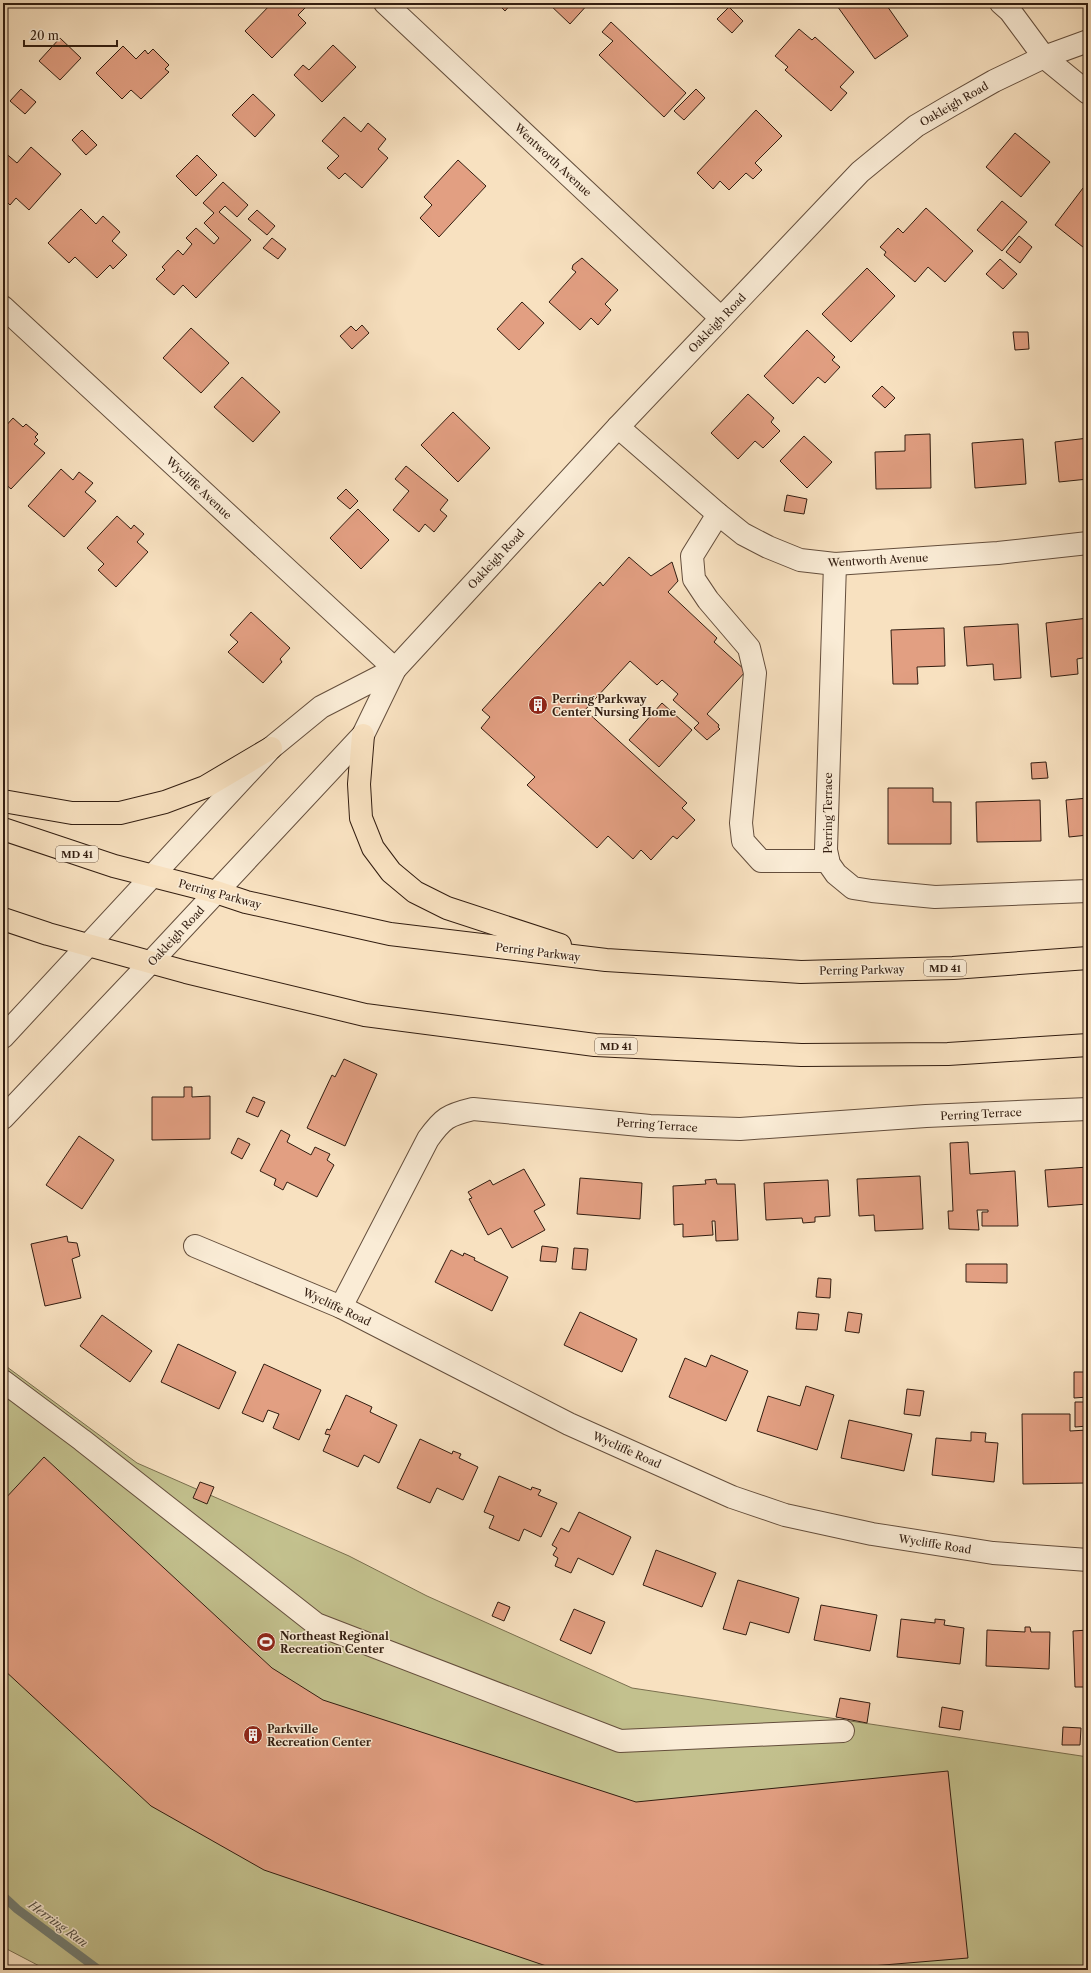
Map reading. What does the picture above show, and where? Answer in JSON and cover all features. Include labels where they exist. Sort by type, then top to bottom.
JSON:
[{"type":"main road","points":[[363,735],[359,784],[361,818],[372,848],[391,872],[415,892],[447,908],[606,960]]},
{"type":"main road","points":[[3,801],[72,813],[120,813],[165,802],[205,787],[271,748]]},
{"type":"main road","name":"Perring Parkway","points":[[3,830],[114,866],[216,892],[246,902],[390,934],[606,960],[801,972],[953,968],[1088,958]]},
{"type":"main road","name":"MD 41","points":[[3,919],[89,946],[365,1015],[595,1045],[808,1055],[948,1054],[1088,1045]]},
{"type":"street","name":"Wentworth Avenue","points":[[385,3],[722,318]]},
{"type":"street","points":[[1001,3],[1010,11],[1044,57],[1088,93]]},
{"type":"street","name":"Oakleigh Road","points":[[3,1118],[152,962],[363,735],[395,669],[618,427],[860,172],[916,126],[950,106],[994,81],[1044,57],[1088,41]]},
{"type":"street","name":"Wycliffe Avenue","points":[[3,307],[395,669]]},
{"type":"street","name":"Wentworth Avenue","points":[[618,427],[743,534],[768,547],[800,560],[834,564],[998,553],[1088,543]]},
{"type":"street","points":[[718,514],[692,556],[694,579],[708,600],[749,648],[755,673],[741,823],[743,840],[761,861],[828,861]]},
{"type":"street","name":"Perring Terrace","points":[[834,564],[826,850],[828,861],[836,874],[853,888],[935,897],[1088,891]]},
{"type":"street","name":"Oakleigh Road","points":[[3,1038],[89,946],[151,876],[271,748],[320,707],[395,669]]},
{"type":"street","name":"Perring Terrace","points":[[341,1307],[428,1139],[439,1124],[452,1114],[473,1108],[650,1126],[740,1129],[926,1116],[1088,1109]]},
{"type":"street","name":"Wycliffe Road","points":[[195,1246],[341,1307],[576,1427],[732,1497],[785,1515],[872,1534],[993,1553],[1088,1560]]},
{"type":"street","points":[[3,1381],[88,1445],[316,1624],[620,1741],[842,1731]]},
{"type":"shaded area","name":"Northeast Regional Recreation Center","points":[[3,1364],[137,1463],[349,1556],[427,1596],[632,1688],[1088,1757],[1088,1970],[47,1970],[3,1947]]},
{"type":"building","points":[[272,3],[309,4],[298,15],[306,23],[272,58],[245,31]]},
{"type":"building","points":[[497,3],[512,3],[505,11]]},
{"type":"building","points":[[548,3],[589,3],[570,24]]},
{"type":"building","points":[[835,3],[885,3],[908,36],[875,59]]},
{"type":"building","points":[[729,7],[743,21],[732,33],[717,19]]},
{"type":"building","points":[[611,22],[686,93],[664,117],[599,55],[613,41],[602,32]]},
{"type":"building","points":[[799,29],[812,40],[815,37],[854,72],[840,87],[847,93],[831,111],[785,70],[788,67],[775,56]]},
{"type":"building","points":[[60,38],[81,58],[60,80],[39,61]]},
{"type":"building","points":[[333,45],[356,67],[322,102],[294,75],[303,65],[309,70]]},
{"type":"building","points":[[123,46],[136,59],[145,50],[148,54],[153,49],[169,65],[165,69],[169,72],[141,99],[131,90],[122,99],[96,73]]},
{"type":"building","points":[[21,89],[36,102],[25,114],[10,101]]},
{"type":"building","points":[[696,89],[705,98],[684,120],[674,111]]},
{"type":"building","points":[[253,94],[275,115],[255,137],[232,115]]},
{"type":"building","points":[[756,110],[782,136],[755,163],[762,170],[753,179],[746,173],[729,190],[720,181],[713,189],[697,173]]},
{"type":"building","points":[[344,117],[361,132],[368,123],[386,139],[378,149],[388,158],[362,188],[345,173],[339,179],[327,168],[339,156],[322,141]]},
{"type":"building","points":[[82,130],[97,145],[86,155],[72,140]]},
{"type":"building","points":[[1015,133],[1050,162],[1021,197],[986,167]]},
{"type":"building","points":[[31,147],[61,174],[29,210],[16,198],[10,205],[3,198],[3,151],[17,163]]},
{"type":"building","points":[[197,155],[217,175],[196,196],[176,176]]},
{"type":"building","points":[[458,160],[486,186],[439,237],[420,218],[432,205],[424,197]]},
{"type":"building","points":[[223,182],[248,205],[237,217],[225,206],[219,212],[251,240],[196,298],[183,285],[174,295],[156,279],[165,270],[162,267],[178,250],[183,255],[192,244],[186,238],[196,228],[214,244],[219,238],[204,223],[214,213],[203,203]]},
{"type":"building","points":[[1083,188],[1088,192],[1088,251],[1055,225]]},
{"type":"building","points":[[1002,201],[1027,222],[1002,251],[977,230]]},
{"type":"building","points":[[926,208],[973,251],[945,282],[928,267],[915,282],[884,255],[886,252],[880,247],[898,228],[903,233]]},
{"type":"building","points":[[81,209],[96,224],[103,216],[120,232],[112,241],[127,255],[113,269],[110,265],[97,278],[75,257],[69,263],[48,243]]},
{"type":"building","points":[[257,210],[275,226],[267,235],[248,219]]},
{"type":"building","points":[[1019,236],[1032,247],[1020,263],[1006,252]]},
{"type":"building","points":[[272,238],[286,249],[278,259],[263,248]]},
{"type":"building","points":[[582,258],[618,290],[605,304],[611,310],[598,325],[591,318],[580,330],[549,302],[576,272],[572,269],[573,265]]},
{"type":"building","points":[[1000,259],[1017,274],[1003,289],[986,274]]},
{"type":"building","points":[[867,268],[895,296],[851,342],[822,314]]},
{"type":"building","points":[[522,302],[544,323],[519,350],[497,329]]},
{"type":"building","points":[[362,325],[369,333],[352,349],[340,336],[351,326],[356,331]]},
{"type":"building","points":[[191,328],[229,363],[201,393],[163,358]]},
{"type":"building","points":[[807,330],[835,357],[832,360],[840,367],[825,383],[818,377],[793,404],[764,376]]},
{"type":"building","points":[[1013,332],[1028,332],[1029,349],[1015,350]]},
{"type":"building","points":[[242,377],[280,412],[253,442],[214,407]]},
{"type":"building","points":[[882,386],[895,398],[885,408],[872,396]]},
{"type":"building","points":[[748,394],[774,418],[771,422],[780,431],[763,448],[755,441],[738,459],[711,433]]},
{"type":"building","points":[[453,412],[490,448],[458,482],[421,445]]},
{"type":"building","points":[[13,418],[23,427],[26,424],[38,434],[35,437],[38,440],[34,444],[45,453],[11,489],[3,482],[3,429]]},
{"type":"building","points":[[930,434],[931,488],[876,489],[875,452],[905,451],[905,435]]},
{"type":"building","points":[[804,436],[832,462],[807,488],[780,461]]},
{"type":"building","points":[[1088,438],[1088,479],[1059,482],[1055,442]]},
{"type":"building","points":[[1023,439],[1026,484],[975,488],[972,443]]},
{"type":"building","points":[[406,466],[448,500],[440,510],[447,516],[434,532],[425,524],[419,532],[393,510],[409,491],[395,479]]},
{"type":"building","points":[[61,469],[73,480],[79,472],[93,483],[85,492],[96,501],[64,537],[28,506]]},
{"type":"building","points":[[346,489],[358,501],[350,509],[337,498]]},
{"type":"building","points":[[787,495],[807,499],[804,514],[784,511]]},
{"type":"building","points":[[358,509],[389,540],[361,569],[330,538]]},
{"type":"building","points":[[117,516],[131,529],[134,525],[144,534],[137,542],[148,552],[116,587],[98,570],[104,564],[87,548]]},
{"type":"building","name":"Perring Parkway Center Nursing Home","points":[[629,557],[651,576],[672,562],[678,581],[668,592],[717,638],[714,642],[746,671],[707,714],[719,725],[718,727],[720,729],[707,740],[694,728],[699,723],[673,700],[678,694],[662,680],[657,685],[630,661],[585,710],[687,803],[682,808],[695,820],[677,839],[673,836],[651,860],[641,850],[633,859],[608,836],[597,848],[527,785],[535,777],[481,728],[490,717],[482,710],[600,582],[603,586]]},
{"type":"building","points":[[251,612],[290,648],[280,659],[282,662],[263,683],[228,652],[238,642],[230,635]]},
{"type":"building","points":[[1088,618],[1088,657],[1077,659],[1078,674],[1051,677],[1046,623]]},
{"type":"building","points":[[1018,624],[1021,678],[994,680],[993,664],[967,666],[964,627]]},
{"type":"building","points":[[944,628],[945,666],[917,667],[918,684],[893,684],[891,630]]},
{"type":"building","points":[[662,703],[692,730],[659,767],[629,740]]},
{"type":"building","points":[[1046,762],[1048,778],[1032,779],[1031,763]]},
{"type":"building","points":[[888,788],[933,788],[933,802],[951,802],[951,844],[888,844]]},
{"type":"building","points":[[1088,798],[1088,835],[1069,837],[1066,800]]},
{"type":"building","points":[[1040,800],[1041,841],[977,842],[976,802]]},
{"type":"building","points":[[344,1059],[377,1074],[345,1146],[307,1128],[332,1075],[335,1077]]},
{"type":"building","points":[[184,1087],[192,1087],[192,1097],[210,1096],[210,1139],[152,1140],[152,1097],[184,1097]]},
{"type":"building","points":[[253,1097],[265,1102],[258,1117],[246,1112]]},
{"type":"building","points":[[281,1130],[290,1135],[287,1142],[311,1155],[315,1147],[330,1154],[327,1160],[334,1165],[317,1197],[287,1182],[283,1190],[274,1185],[276,1179],[260,1171]]},
{"type":"building","points":[[79,1136],[114,1160],[82,1209],[46,1185]]},
{"type":"building","points":[[238,1138],[250,1144],[242,1159],[231,1153]]},
{"type":"building","points":[[968,1142],[970,1174],[1015,1171],[1018,1226],[982,1226],[982,1212],[988,1212],[988,1210],[977,1210],[979,1230],[949,1229],[948,1211],[953,1211],[950,1143]]},
{"type":"building","points":[[1088,1167],[1088,1204],[1048,1207],[1045,1170]]},
{"type":"building","points":[[524,1169],[545,1205],[534,1211],[545,1230],[512,1248],[501,1228],[488,1235],[469,1199],[472,1198],[468,1192],[490,1180],[493,1185]]},
{"type":"building","points":[[920,1176],[923,1229],[875,1231],[874,1215],[859,1216],[857,1179]]},
{"type":"building","points":[[580,1178],[642,1183],[640,1219],[577,1214]]},
{"type":"building","points":[[716,1179],[717,1184],[735,1184],[738,1240],[716,1241],[715,1221],[712,1221],[713,1235],[683,1237],[683,1224],[674,1225],[673,1186],[706,1184],[705,1180]]},
{"type":"building","points":[[828,1180],[830,1216],[815,1217],[815,1222],[803,1223],[802,1218],[766,1220],[764,1183]]},
{"type":"building","points":[[67,1236],[68,1242],[77,1243],[80,1256],[72,1259],[81,1298],[45,1306],[31,1244]]},
{"type":"building","points":[[542,1246],[558,1248],[556,1262],[540,1261]]},
{"type":"building","points":[[574,1248],[588,1249],[586,1270],[572,1269]]},
{"type":"building","points":[[451,1250],[463,1256],[464,1253],[475,1258],[474,1260],[508,1277],[492,1311],[435,1282]]},
{"type":"building","points":[[966,1264],[1007,1264],[1007,1283],[966,1282]]},
{"type":"building","points":[[818,1278],[831,1279],[830,1298],[816,1297]]},
{"type":"building","points":[[580,1312],[637,1339],[622,1372],[564,1345]]},
{"type":"building","points":[[798,1312],[819,1314],[817,1330],[796,1329]]},
{"type":"building","points":[[848,1312],[862,1314],[859,1333],[845,1331]]},
{"type":"building","points":[[102,1315],[152,1351],[130,1382],[80,1346]]},
{"type":"building","points":[[178,1344],[236,1372],[219,1409],[161,1382]]},
{"type":"building","points":[[711,1355],[748,1371],[726,1421],[669,1397],[685,1358],[706,1367]]},
{"type":"building","points":[[264,1364],[321,1390],[299,1440],[273,1428],[279,1414],[268,1410],[263,1422],[242,1413]]},
{"type":"building","points":[[1074,1372],[1088,1372],[1088,1397],[1074,1398]]},
{"type":"building","points":[[806,1386],[834,1395],[817,1450],[757,1431],[768,1396],[800,1406]]},
{"type":"building","points":[[907,1389],[924,1391],[920,1416],[904,1414]]},
{"type":"building","points":[[346,1395],[372,1407],[370,1412],[397,1425],[379,1463],[364,1455],[358,1467],[323,1451],[330,1435],[325,1434],[327,1429],[330,1430]]},
{"type":"building","points":[[1075,1402],[1088,1402],[1088,1426],[1075,1427]]},
{"type":"building","points":[[1022,1414],[1070,1414],[1070,1431],[1087,1430],[1086,1483],[1023,1484]]},
{"type":"building","points":[[849,1420],[912,1434],[904,1471],[841,1458]]},
{"type":"building","points":[[971,1432],[986,1433],[985,1442],[998,1443],[994,1482],[932,1475],[936,1438],[971,1441]]},
{"type":"building","points":[[420,1439],[452,1454],[453,1451],[461,1454],[459,1458],[478,1467],[463,1500],[437,1488],[430,1503],[397,1488]]},
{"type":"building","name":"Parkville Recreation Center","points":[[44,1457],[272,1668],[323,1700],[636,1802],[948,1771],[968,1958],[823,1970],[558,1970],[264,1870],[151,1806],[3,1669],[3,1501]]},
{"type":"building","points":[[499,1476],[531,1490],[532,1487],[541,1490],[538,1495],[557,1503],[541,1537],[524,1529],[519,1541],[489,1528],[494,1516],[484,1512]]},
{"type":"building","points":[[200,1482],[214,1487],[207,1504],[193,1498]]},
{"type":"building","points":[[579,1512],[631,1537],[613,1575],[578,1558],[571,1573],[555,1566],[558,1558],[553,1555],[557,1548],[552,1545],[561,1528],[569,1532]]},
{"type":"building","points":[[656,1550],[716,1573],[702,1607],[643,1585]]},
{"type":"building","points":[[738,1580],[799,1598],[789,1633],[750,1622],[746,1635],[723,1629]]},
{"type":"building","points":[[498,1602],[510,1607],[504,1621],[492,1616]]},
{"type":"building","points":[[821,1605],[877,1615],[870,1651],[814,1640]]},
{"type":"building","points":[[574,1609],[605,1622],[591,1654],[560,1640]]},
{"type":"building","points":[[901,1619],[935,1623],[935,1619],[945,1620],[944,1625],[964,1628],[960,1664],[897,1657]]},
{"type":"building","points":[[1025,1627],[1030,1627],[1031,1632],[1050,1632],[1049,1669],[986,1666],[987,1630],[1025,1632]]},
{"type":"building","points":[[1088,1630],[1088,1687],[1075,1687],[1073,1631]]},
{"type":"building","points":[[840,1698],[870,1703],[867,1723],[836,1717]]},
{"type":"building","points":[[942,1707],[963,1711],[960,1730],[939,1727]]},
{"type":"building","points":[[1063,1727],[1081,1728],[1080,1745],[1062,1745]]},
{"type":"waterway","name":"Herring Run","points":[[3,1896],[17,1909],[99,1970]]},
{"type":"place","name":"Perring Parkway Center Nursing Home","points":[[538,705]]},
{"type":"place","name":"Northeast Regional Recreation Center","points":[[266,1642]]},
{"type":"place","name":"Parkville Recreation Center","points":[[253,1735]]}]
